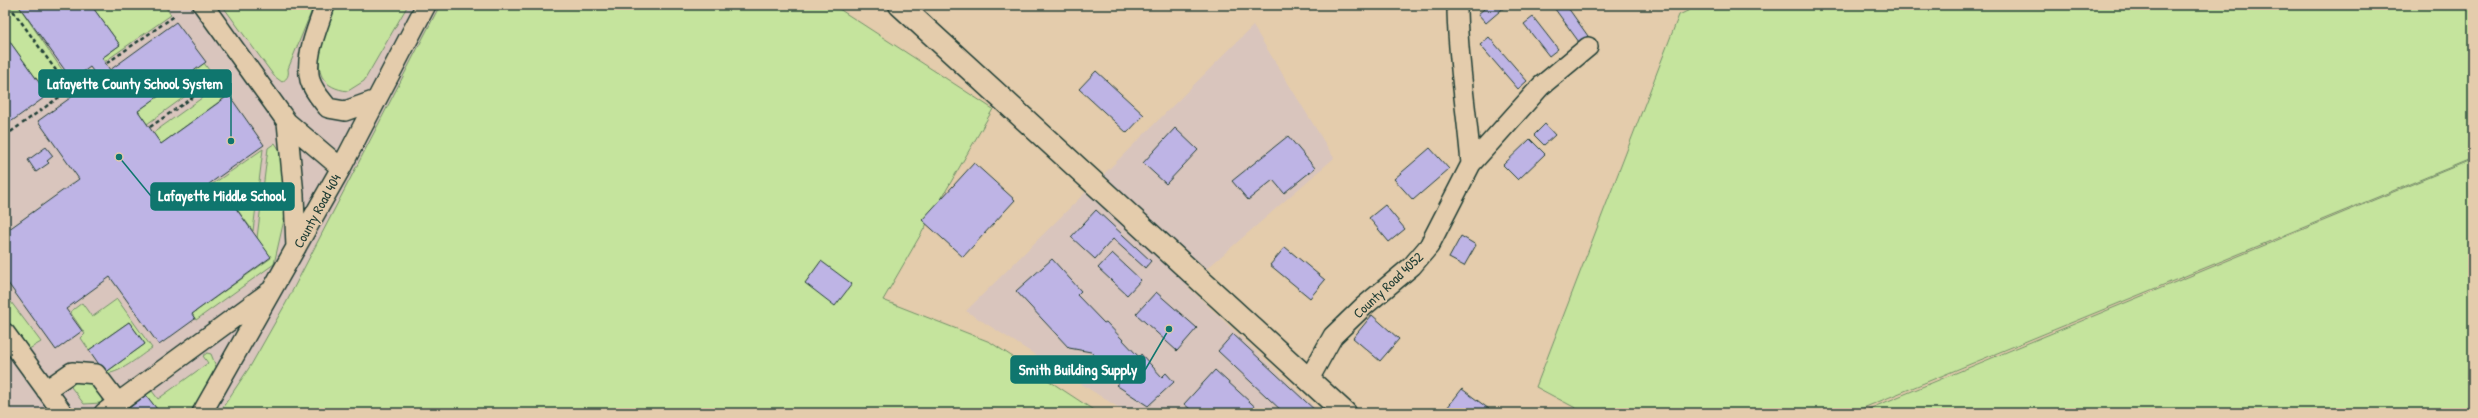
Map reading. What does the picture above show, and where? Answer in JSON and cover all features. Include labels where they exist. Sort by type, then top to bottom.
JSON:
[{"type":"main road","points":[[900,5],[1345,413]]},
{"type":"street","points":[[203,5],[287,122],[341,168]]},
{"type":"street","points":[[324,5],[308,59],[310,80],[316,92],[328,108],[345,111],[376,100]]},
{"type":"street","name":"County Road 404","points":[[202,413],[275,287],[341,168],[426,5]]},
{"type":"street","points":[[1457,5],[1457,35],[1466,105],[1471,164]]},
{"type":"street","name":"County Road 4052","points":[[1309,379],[1333,336],[1363,307],[1412,266],[1429,246],[1471,164],[1541,86],[1588,47]]},
{"type":"street","points":[[287,122],[294,195],[296,248]]},
{"type":"street","points":[[46,390],[72,372],[96,374],[111,408],[275,287]]},
{"type":"street","points":[[5,333],[63,413]]},
{"type":"path","points":[[10,5],[70,90]]},
{"type":"path","points":[[107,64],[176,15]]},
{"type":"path","points":[[5,136],[94,72]]},
{"type":"path","points":[[150,127],[222,77]]},
{"type":"shaded area","points":[[5,5],[526,5],[363,413],[5,413]]},
{"type":"shaded area","points":[[1253,26],[1334,158],[1187,286],[1321,413],[1127,413],[966,311]]},
{"type":"green space","points":[[5,5],[18,5],[69,80],[48,95],[5,35]]},
{"type":"green space","points":[[91,5],[164,5],[171,15],[104,62],[102,58],[120,45]]},
{"type":"green space","points":[[222,5],[314,5],[288,69],[288,76],[284,81],[282,82],[274,76]]},
{"type":"green space","points":[[336,5],[408,5],[364,81],[348,91],[333,87],[324,79],[320,69],[322,43]]},
{"type":"green space","points":[[440,5],[833,5],[993,109],[883,300],[990,342],[1098,413],[219,413],[251,365],[286,303]]},
{"type":"green space","points":[[1700,5],[2473,5],[2473,158],[1851,413],[1585,413],[1536,387],[1679,15]]},
{"type":"green space","points":[[204,63],[213,76],[147,124],[138,111]]},
{"type":"green space","points":[[220,85],[227,96],[161,144],[153,133]]},
{"type":"green space","points":[[275,143],[286,160],[286,211],[274,264],[196,320],[192,314],[271,258],[257,238],[268,148]]},
{"type":"green space","points":[[263,149],[253,231],[219,185],[213,189],[210,186]]},
{"type":"green space","points":[[2473,159],[2473,413],[1859,413]]},
{"type":"green space","points":[[5,294],[41,342],[29,349],[24,345],[5,319]]},
{"type":"green space","points":[[117,299],[152,348],[122,368],[110,373],[105,373],[145,344],[129,322],[89,350],[81,338],[85,334],[70,312],[82,303],[92,317]]},
{"type":"green space","points":[[207,353],[211,354],[219,374],[196,413],[160,413],[146,395],[152,391],[158,399],[208,363],[203,356]]},
{"type":"green space","points":[[80,377],[87,377],[103,397],[101,403],[84,404],[71,387]]},
{"type":"building","points":[[18,5],[91,5],[120,45],[102,58],[110,70],[176,22],[206,62],[138,111],[161,144],[229,95],[264,145],[209,184],[213,189],[219,185],[271,257],[192,314],[195,319],[159,345],[110,277],[66,309],[82,331],[56,350],[5,279],[5,232],[79,179],[38,121],[98,78],[90,67],[72,80]]},
{"type":"building","points":[[1489,5],[1507,5],[1486,23],[1478,14]]},
{"type":"building","points":[[1552,5],[1566,5],[1588,36],[1579,42]]},
{"type":"building","points":[[1533,17],[1558,49],[1549,56],[1524,24]]},
{"type":"building","points":[[5,35],[48,95],[5,126]]},
{"type":"building","points":[[1489,37],[1527,81],[1518,89],[1480,45]]},
{"type":"building","points":[[1096,71],[1144,115],[1127,133],[1079,89]]},
{"type":"building","points":[[1545,124],[1555,135],[1544,145],[1534,135]]},
{"type":"building","points":[[1175,128],[1198,150],[1166,184],[1143,163]]},
{"type":"building","points":[[1288,136],[1315,168],[1284,193],[1273,180],[1248,200],[1232,181]]},
{"type":"building","points":[[1530,139],[1545,154],[1518,180],[1503,165]]},
{"type":"building","points":[[46,147],[53,156],[47,161],[49,163],[36,172],[28,160]]},
{"type":"building","points":[[1430,148],[1449,169],[1413,200],[1394,179]]},
{"type":"building","points":[[974,163],[1015,200],[963,257],[922,220]]},
{"type":"building","points":[[1385,205],[1405,229],[1389,242],[1369,218]]},
{"type":"building","points":[[1096,210],[1151,261],[1145,268],[1113,239],[1095,259],[1071,237]]},
{"type":"building","points":[[1461,236],[1476,245],[1464,266],[1449,258]]},
{"type":"building","points":[[1285,247],[1325,280],[1310,298],[1270,265]]},
{"type":"building","points":[[1112,253],[1141,280],[1127,295],[1098,268]]},
{"type":"building","points":[[1052,259],[1081,291],[1077,295],[1104,323],[1106,322],[1139,357],[1141,354],[1162,377],[1166,373],[1174,382],[1148,406],[1116,385],[1121,381],[1104,361],[1101,363],[1091,352],[1069,348],[1016,291]]},
{"type":"building","points":[[821,261],[852,284],[835,306],[805,283]]},
{"type":"building","points":[[1156,292],[1197,328],[1177,351],[1136,314]]},
{"type":"building","points":[[1372,315],[1399,339],[1380,361],[1353,338]]},
{"type":"building","points":[[129,322],[145,344],[105,373],[89,350]]},
{"type":"building","points":[[1233,334],[1318,413],[1284,413],[1218,351]]},
{"type":"building","points":[[1215,370],[1262,413],[1195,413],[1184,404]]},
{"type":"building","points":[[1462,389],[1489,409],[1487,413],[1443,413]]},
{"type":"building","points":[[146,395],[160,413],[123,413]]},
{"type":"place","name":"Lafayette County School System","points":[[231,141]]},
{"type":"place","name":"Lafayette Middle School","points":[[119,157]]},
{"type":"place","name":"Smith Building Supply","points":[[1169,329]]}]
